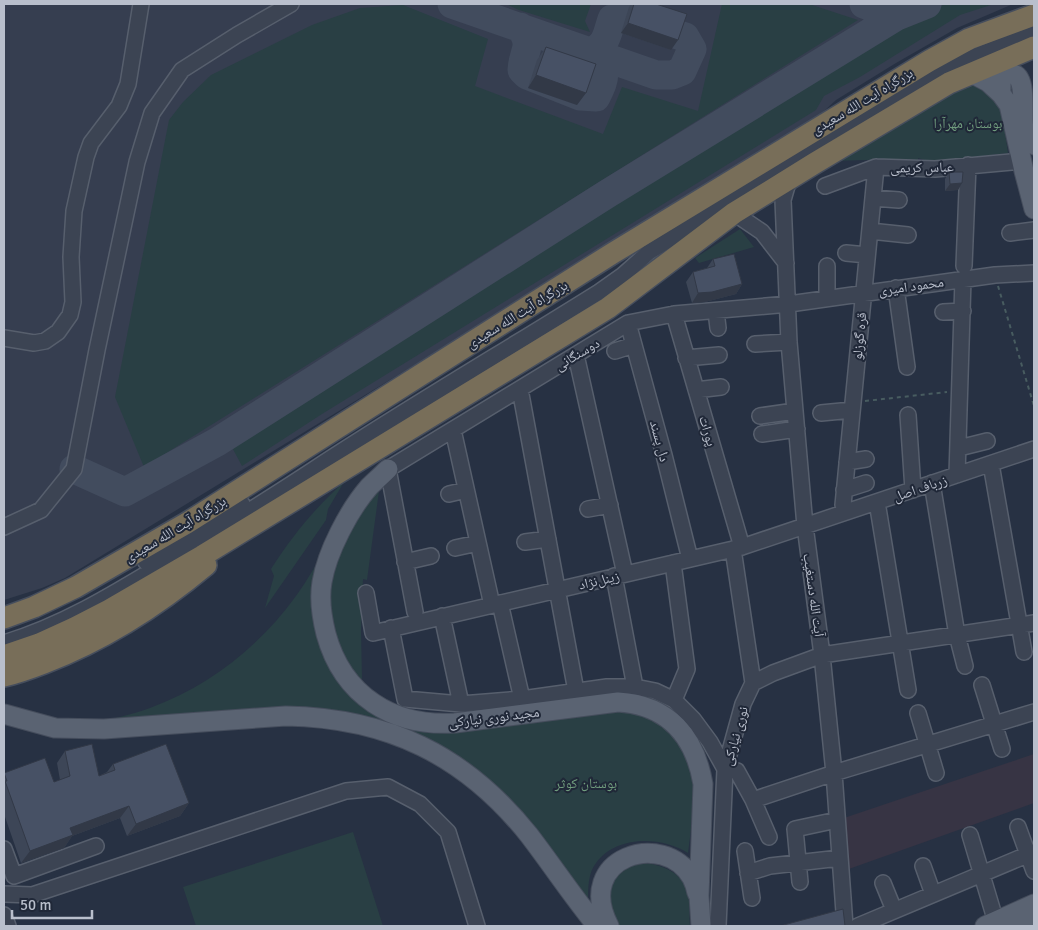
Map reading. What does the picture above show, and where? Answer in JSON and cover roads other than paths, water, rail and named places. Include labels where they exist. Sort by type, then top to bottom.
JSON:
[{"type":"highway","name":"بزرگراه آیت الله سعیدی","points":[[4,618],[34,607],[76,587],[186,523],[613,253],[929,61],[969,39],[1034,15]]},
{"type":"highway","name":"بزرگراه آیت الله سعیدی","points":[[257,523],[608,308],[734,213],[793,176],[942,87],[971,72],[1034,47]]},
{"type":"highway","points":[[4,656],[39,644],[109,610],[257,523]]},
{"type":"highway","points":[[4,676],[60,656],[118,627],[174,591],[257,523]]},
{"type":"main road","points":[[971,72],[988,82],[1002,94],[1009,105],[1028,162],[1034,209]]},
{"type":"main road","points":[[1002,94],[1000,82],[1004,76],[1009,73],[1016,74],[1022,88],[1026,135],[1034,145]]},
{"type":"main road","name":"مجید نوری نیارکی","points":[[388,470],[369,487],[354,507],[334,545],[322,582],[322,612],[327,636],[336,661],[349,680],[366,698],[384,709],[414,721],[430,724],[455,723],[618,702],[633,703],[650,708],[664,716],[676,725],[688,739],[698,759],[701,772],[703,784],[699,896],[701,926]]},
{"type":"main road","points":[[4,714],[55,728],[104,729],[286,716],[349,721],[384,730],[425,747],[464,772],[495,799],[528,834],[576,901],[597,926]]},
{"type":"main road","points":[[609,926],[600,905],[600,890],[604,876],[610,869],[628,857],[646,853],[669,857],[692,877],[699,896]]},
{"type":"main road","points":[[990,924],[1034,904]]},
{"type":"main road","points":[[1017,926],[1034,919]]},
{"type":"street","points":[[4,338],[34,343],[46,341],[58,332],[70,315],[73,302],[71,257],[74,211],[86,157],[92,142],[119,106],[128,84],[141,4]]},
{"type":"street","points":[[4,527],[41,510],[74,469],[137,162],[152,112],[182,70],[291,4]]},
{"type":"street","points":[[4,633],[62,612],[94,595],[604,280],[636,252],[903,89],[954,61],[1034,27]]},
{"type":"street","points":[[4,643],[70,618],[113,594],[218,531],[375,430],[592,296],[623,275],[649,252],[859,121],[958,64],[1034,32]]},
{"type":"street","name":"عباس کریمی","points":[[825,186],[876,167],[935,169],[968,165],[1028,162]]},
{"type":"street","points":[[957,475],[968,165]]},
{"type":"street","name":"قره گوزلو","points":[[865,479],[844,491],[876,167]]},
{"type":"street","name":"آیت الله دستغیب","points":[[793,176],[783,200],[789,342],[805,526],[822,655],[834,773],[845,926]]},
{"type":"street","points":[[873,198],[899,200]]},
{"type":"street","points":[[734,213],[762,232],[786,263]]},
{"type":"street","points":[[1010,234],[1034,230]]},
{"type":"street","points":[[870,231],[908,235]]},
{"type":"street","points":[[846,253],[868,255]]},
{"type":"street","points":[[827,266],[827,298]]},
{"type":"street","name":"محمود امیری","points":[[788,304],[864,294],[964,272],[994,274],[1034,273]]},
{"type":"street","points":[[896,288],[907,367]]},
{"type":"street","name":"دوسنگانی","points":[[388,470],[628,323],[674,314],[788,304]]},
{"type":"street","points":[[716,311],[718,328]]},
{"type":"street","points":[[944,312],[962,311]]},
{"type":"street","name":"پورات","points":[[674,314],[737,548],[753,683]]},
{"type":"street","name":"دل پسند","points":[[628,323],[690,559]]},
{"type":"street","points":[[756,344],[789,342]]},
{"type":"street","points":[[615,351],[634,345]]},
{"type":"street","points":[[576,355],[575,382],[610,505],[635,687]]},
{"type":"street","points":[[686,358],[719,355]]},
{"type":"street","points":[[696,390],[721,387]]},
{"type":"street","points":[[520,389],[576,691]]},
{"type":"street","points":[[821,413],[852,407]]},
{"type":"street","points":[[760,416],[795,411]]},
{"type":"street","points":[[908,416],[913,490]]},
{"type":"street","points":[[762,434],[797,429]]},
{"type":"street","points":[[453,430],[478,543],[522,699]]},
{"type":"street","points":[[959,448],[987,441]]},
{"type":"street","name":"زرباف اصل","points":[[805,526],[1034,449]]},
{"type":"street","points":[[847,462],[866,459]]},
{"type":"street","points":[[991,464],[1024,652]]},
{"type":"street","points":[[388,470],[415,612]]},
{"type":"street","points":[[932,483],[957,635],[965,666]]},
{"type":"street","points":[[449,494],[466,490]]},
{"type":"street","points":[[878,502],[908,690]]},
{"type":"street","points":[[588,509],[610,505]]},
{"type":"street","name":"زینل‌نژاد","points":[[366,593],[374,633],[737,548],[805,526]]},
{"type":"street","points":[[525,542],[548,538]]},
{"type":"street","points":[[455,548],[478,543]]},
{"type":"street","points":[[405,562],[431,556]]},
{"type":"street","points":[[673,563],[686,669],[674,700]]},
{"type":"street","points":[[442,616],[462,704]]},
{"type":"street","points":[[753,683],[822,655],[1034,623]]},
{"type":"street","points":[[391,628],[405,699],[462,704],[522,699],[607,687],[635,687],[655,691],[674,700],[693,719],[710,742],[725,769],[736,771],[753,800],[769,837]]},
{"type":"street","name":"نوری نیارکی","points":[[718,926],[725,769],[743,704],[753,683]]},
{"type":"street","points":[[982,685],[1002,749]]},
{"type":"street","points":[[753,800],[928,743],[1034,712]]},
{"type":"street","points":[[918,713],[936,773]]},
{"type":"street","points":[[4,894],[32,894],[346,791],[388,787],[420,804],[448,832],[478,926]]},
{"type":"street","points":[[800,882],[795,829],[837,820]]},
{"type":"street","points":[[1018,827],[1031,853],[1034,871]]},
{"type":"street","points":[[970,834],[981,874],[990,924]]},
{"type":"street","points":[[4,849],[14,876],[96,846]]},
{"type":"street","points":[[745,851],[752,898]]},
{"type":"street","points":[[858,926],[1031,853]]},
{"type":"street","points":[[748,873],[770,866],[840,858]]},
{"type":"street","points":[[923,866],[933,894]]},
{"type":"street","points":[[883,883],[894,910]]},
{"type":"street","points":[[4,915],[8,926]]},
{"type":"park label","name":"بوستان مهرآرا","points":[[968,123]]},
{"type":"park label","name":"بوستان کوثر","points":[[586,783]]}]
